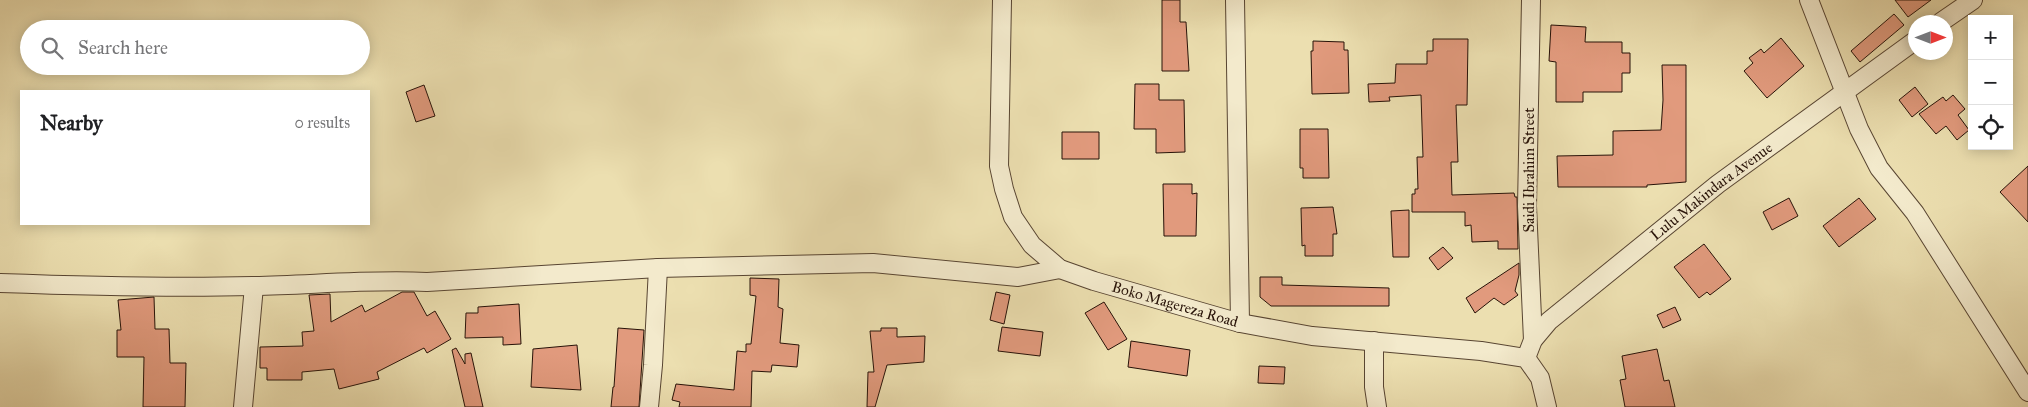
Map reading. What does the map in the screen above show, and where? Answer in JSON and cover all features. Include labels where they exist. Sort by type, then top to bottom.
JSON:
[{"type":"street","name":"Boko Magereza Road","points":[[1002,0],[999,166],[1013,217],[1032,245],[1060,268],[1094,281],[1240,323],[1312,336],[1481,351],[1526,358]]},
{"type":"street","points":[[1235,0],[1240,323]]},
{"type":"street","name":"Saidi Ibrahim Street","points":[[1531,0],[1527,206],[1533,340]]},
{"type":"street","points":[[1809,0],[1859,129],[1879,168],[1915,213],[2028,392]]},
{"type":"street","points":[[1951,15],[1973,0]]},
{"type":"street","name":"Lulu Makindara Avenue","points":[[1526,358],[1533,340],[1549,321],[1718,184],[1908,46]]},
{"type":"street","points":[[0,283],[112,287],[254,286],[400,281],[427,282],[658,268],[873,263],[1018,277],[1060,268]]},
{"type":"street","points":[[648,407],[653,365],[658,268]]},
{"type":"street","points":[[243,407],[254,286]]},
{"type":"street","points":[[1374,341],[1374,387],[1377,407]]},
{"type":"street","points":[[1526,358],[1540,378],[1547,407]]},
{"type":"building","points":[[1162,0],[1180,0],[1180,22],[1186,22],[1189,71],[1162,71]]},
{"type":"building","points":[[1895,0],[1931,0],[1908,15],[1908,17]]},
{"type":"building","points":[[1894,14],[1904,25],[1860,62],[1851,51]]},
{"type":"building","points":[[1551,25],[1586,27],[1585,42],[1622,42],[1622,53],[1630,53],[1630,73],[1622,73],[1622,92],[1583,92],[1583,102],[1556,102],[1556,62],[1549,61]]},
{"type":"building","points":[[1781,38],[1804,66],[1767,98],[1744,71],[1753,63],[1749,58],[1761,49],[1764,53]]},
{"type":"building","points":[[1433,39],[1468,39],[1467,105],[1456,105],[1458,162],[1451,162],[1452,195],[1514,193],[1515,197],[1517,197],[1518,249],[1498,249],[1498,241],[1472,242],[1471,225],[1465,226],[1465,212],[1412,212],[1412,194],[1415,194],[1415,189],[1418,189],[1417,157],[1423,157],[1421,95],[1389,97],[1390,101],[1369,102],[1368,84],[1395,83],[1396,64],[1427,64],[1427,51],[1433,51]]},
{"type":"building","points":[[1313,41],[1344,42],[1344,50],[1348,50],[1349,93],[1312,94],[1311,51],[1313,51]]},
{"type":"building","points":[[1662,65],[1686,65],[1686,182],[1647,185],[1647,187],[1558,187],[1557,156],[1613,155],[1613,131],[1661,130],[1663,100]]},
{"type":"building","points":[[1135,84],[1159,84],[1159,100],[1184,100],[1185,152],[1156,153],[1156,129],[1134,129]]},
{"type":"building","points":[[424,85],[435,116],[416,122],[406,92]]},
{"type":"building","points":[[1915,87],[1928,104],[1912,117],[1899,100]]},
{"type":"building","points":[[1953,95],[1965,109],[1958,115],[1968,131],[1957,140],[1946,126],[1936,134],[1919,114],[1943,97],[1946,101]]},
{"type":"building","points":[[1300,129],[1328,129],[1329,178],[1303,178],[1303,168],[1300,168]]},
{"type":"building","points":[[1062,132],[1099,132],[1099,159],[1062,159]]},
{"type":"building","points":[[2028,166],[2028,222],[2000,192]]},
{"type":"building","points":[[1163,184],[1192,184],[1192,194],[1197,193],[1196,236],[1164,236]]},
{"type":"building","points":[[1789,198],[1798,216],[1772,230],[1763,212]]},
{"type":"building","points":[[1859,198],[1876,219],[1839,247],[1823,226]]},
{"type":"building","points":[[1333,207],[1337,234],[1333,234],[1333,256],[1305,256],[1305,245],[1302,246],[1301,208]]},
{"type":"building","points":[[1409,210],[1409,257],[1393,257],[1391,211]]},
{"type":"building","points":[[1704,244],[1731,279],[1710,295],[1707,292],[1699,298],[1674,267]]},
{"type":"building","points":[[1443,247],[1453,258],[1438,270],[1429,258]]},
{"type":"building","points":[[1519,263],[1519,275],[1515,291],[1518,295],[1504,305],[1494,298],[1475,313],[1466,298]]},
{"type":"building","points":[[1260,277],[1282,277],[1282,285],[1389,288],[1389,306],[1271,306],[1260,297]]},
{"type":"building","points":[[750,278],[779,279],[778,307],[783,309],[780,343],[799,345],[797,367],[772,365],[771,372],[752,371],[751,407],[679,407],[680,402],[672,400],[676,384],[734,390],[737,351],[746,352],[746,344],[751,344],[756,296],[750,295]]},
{"type":"building","points":[[402,292],[414,292],[427,316],[435,311],[451,339],[427,353],[424,348],[377,372],[379,379],[339,389],[334,369],[302,372],[302,380],[267,380],[267,368],[260,368],[260,347],[303,346],[302,332],[314,331],[309,295],[330,294],[331,322],[362,305],[365,312]]},
{"type":"building","points":[[996,292],[1010,295],[1004,324],[990,320]]},
{"type":"building","points":[[154,297],[155,329],[169,329],[170,363],[186,363],[185,407],[143,407],[144,357],[117,357],[117,330],[121,330],[118,300]]},
{"type":"building","points":[[1104,302],[1127,339],[1108,350],[1085,313]]},
{"type":"building","points":[[519,304],[521,344],[503,345],[503,337],[465,338],[466,313],[478,313],[478,307]]},
{"type":"building","points":[[1675,307],[1681,320],[1663,328],[1657,315]]},
{"type":"building","points":[[1002,327],[1043,332],[1040,356],[998,351]]},
{"type":"building","points":[[618,328],[644,330],[639,407],[611,407]]},
{"type":"building","points":[[881,328],[897,328],[897,337],[925,336],[924,362],[887,365],[875,407],[867,407],[868,372],[874,372],[870,331],[881,331]]},
{"type":"building","points":[[1131,341],[1190,350],[1187,376],[1128,367]]},
{"type":"building","points":[[577,345],[581,390],[531,387],[533,349]]},
{"type":"building","points":[[456,348],[465,364],[465,354],[471,353],[483,407],[465,407],[452,350]]},
{"type":"building","points":[[1657,349],[1664,381],[1669,380],[1675,407],[1625,407],[1620,380],[1626,379],[1622,356]]},
{"type":"building","points":[[1259,366],[1285,367],[1284,384],[1258,383]]}]
